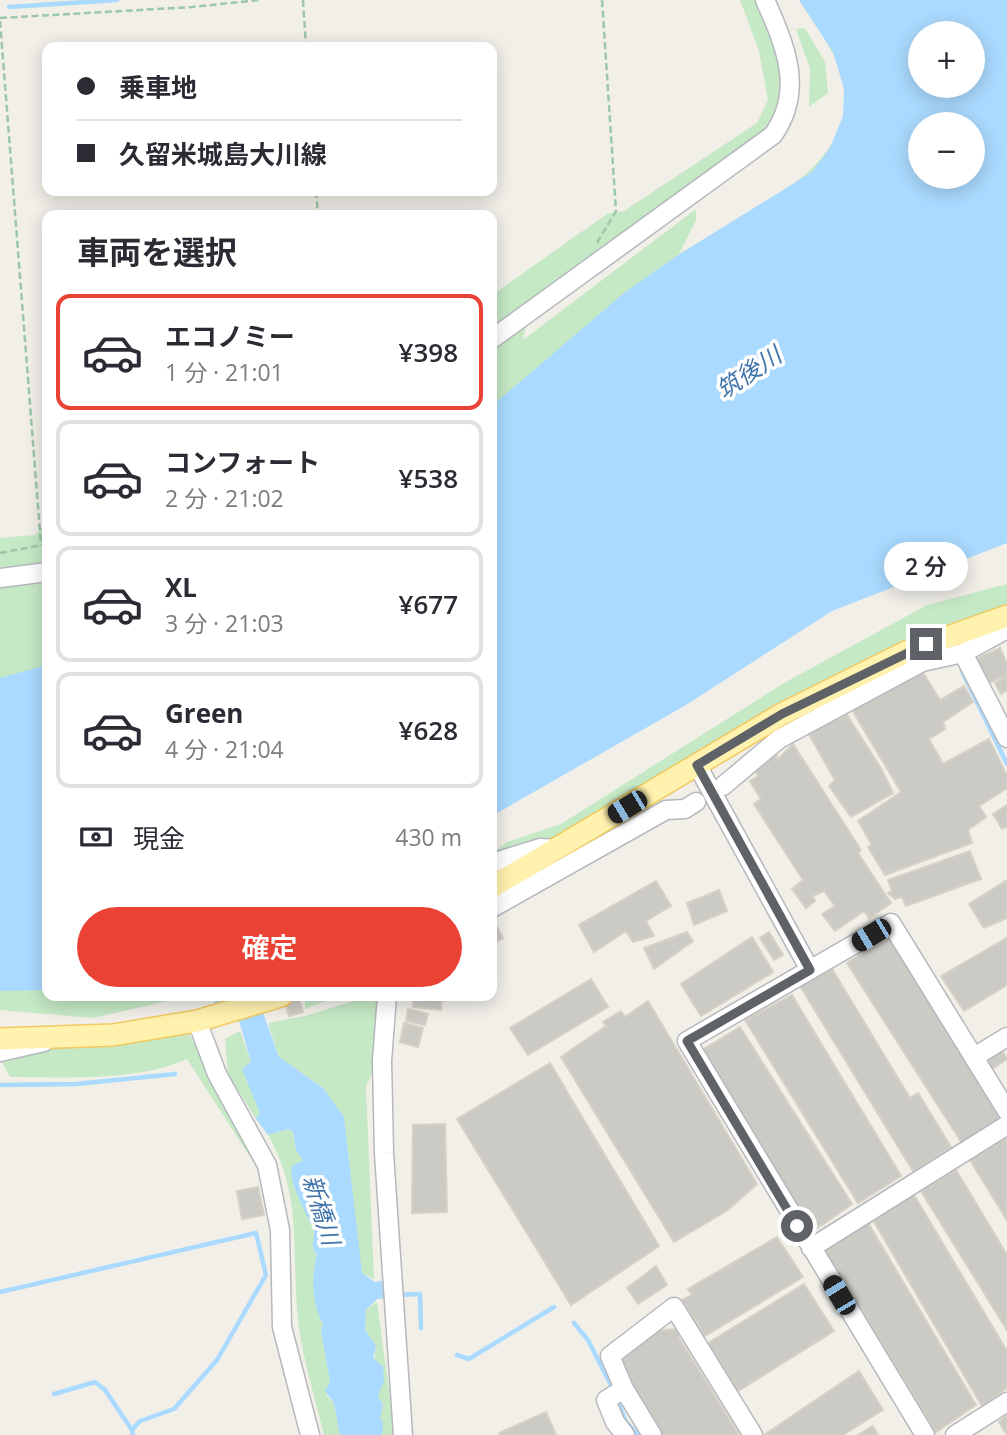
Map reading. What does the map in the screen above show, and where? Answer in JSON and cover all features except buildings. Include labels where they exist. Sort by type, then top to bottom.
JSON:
[{"type":"main road","points":[[497,884],[782,714],[906,652],[1007,616]]},
{"type":"main road","points":[[0,1039],[113,1035],[206,1019],[265,1001]]},
{"type":"street","points":[[497,335],[773,135],[787,110],[791,77],[779,32],[765,0]]},
{"type":"street","points":[[0,578],[42,573]]},
{"type":"street","points":[[970,650],[1007,629]]},
{"type":"street","points":[[723,786],[779,738],[922,662],[1007,640]]},
{"type":"street","points":[[970,650],[1007,738]]},
{"type":"street","points":[[697,765],[810,970]]},
{"type":"street","points":[[497,905],[666,810],[685,809],[696,802]]},
{"type":"street","points":[[497,861],[540,848],[557,849]]},
{"type":"street","points":[[925,1435],[687,1041],[891,923],[1007,1111]]},
{"type":"street","points":[[387,1001],[382,1074],[393,1302],[403,1435]]},
{"type":"street","points":[[206,1019],[218,1074],[267,1165],[280,1230],[282,1327],[310,1435]]},
{"type":"street","points":[[974,1057],[1007,1037]]},
{"type":"street","points":[[0,1052],[29,1048],[51,1039]]},
{"type":"street","points":[[811,1248],[1007,1125]]},
{"type":"street","points":[[652,1435],[618,1392],[610,1356],[674,1307],[753,1435]]},
{"type":"street","points":[[618,1392],[607,1400],[615,1422],[625,1435]]},
{"type":"street","points":[[955,1435],[1007,1402]]},
{"type":"path","points":[[201,0],[202,6]]},
{"type":"path","points":[[0,552],[41,545],[0,20],[259,0]]},
{"type":"path","points":[[303,0],[306,42]]},
{"type":"path","points":[[602,0],[616,211],[612,222]]},
{"type":"green space","points":[[740,0],[761,0],[778,35],[787,97],[761,141],[497,329],[497,291],[607,214],[624,211],[757,123],[768,100],[759,51]]},
{"type":"green space","points":[[799,0],[835,39],[854,106],[813,190],[497,412],[497,342],[527,320],[523,340],[696,209],[696,220],[679,254],[787,190],[811,169],[831,145],[842,119],[842,78],[827,43]]},
{"type":"green space","points":[[805,28],[825,62],[828,93],[809,107],[810,69],[796,29]]},
{"type":"green space","points":[[42,527],[42,566],[0,571],[0,538],[35,535]]},
{"type":"green space","points":[[42,579],[42,678],[0,691],[0,585]]},
{"type":"green space","points":[[1007,584],[1007,608],[900,646],[784,700],[562,836],[497,856],[497,850],[507,842],[561,824],[784,683],[927,605]]},
{"type":"green space","points":[[42,959],[42,1001],[167,1001],[93,1018],[0,1010],[0,969]]},
{"type":"green space","points":[[305,1001],[325,1001],[305,1009]]},
{"type":"green space","points":[[353,1001],[377,1001],[372,1073],[366,1087],[374,1279],[362,1273],[360,1266],[344,1117],[323,1088],[279,1057],[268,1023],[305,1016]]},
{"type":"green space","points":[[240,1031],[251,1062],[243,1069],[261,1113],[256,1119],[228,1074],[225,1039]]},
{"type":"green space","points":[[189,1034],[262,1166],[259,1171],[187,1059],[145,1072],[100,1077],[10,1077],[2,1062],[71,1044]]},
{"type":"green space","points":[[288,1129],[293,1132],[296,1150],[303,1161],[297,1165],[293,1182],[314,1232],[323,1324],[321,1331],[330,1382],[327,1396],[334,1403],[340,1435],[324,1435],[300,1333],[291,1202],[279,1157],[268,1135]]},
{"type":"green space","points":[[377,1302],[395,1435],[382,1435],[380,1418],[383,1405],[378,1396],[383,1366],[374,1361],[376,1346],[365,1330],[366,1310]]},
{"type":"water","name":"筑後川","points":[[799,0],[1007,0],[1007,543],[832,611],[686,705],[497,813],[497,402],[624,293],[678,255],[812,172],[830,148],[843,116],[844,89],[833,52]]},
{"type":"water","points":[[42,666],[42,990],[0,991],[0,678]]},
{"type":"water","name":"新橋川","points":[[233,1001],[259,1001],[279,1057],[323,1088],[344,1117],[362,1273],[375,1282],[387,1280],[389,1298],[377,1299],[366,1310],[365,1330],[376,1346],[373,1358],[383,1366],[384,1381],[378,1396],[383,1405],[380,1418],[383,1423],[382,1435],[340,1435],[334,1403],[325,1391],[330,1382],[321,1331],[323,1324],[314,1290],[317,1254],[313,1249],[314,1232],[298,1196],[291,1171],[293,1165],[303,1161],[296,1150],[293,1132],[288,1129],[268,1135],[256,1119],[260,1113],[242,1069],[251,1062]]},
{"type":"waterway","points":[[9,7],[117,0]]},
{"type":"waterway","points":[[962,671],[1007,764]]},
{"type":"waterway","points":[[0,1085],[76,1084],[175,1074]]},
{"type":"waterway","points":[[0,1292],[256,1233],[266,1275],[217,1360],[174,1409],[140,1421],[132,1430],[133,1435]]},
{"type":"waterway","points":[[398,1295],[420,1294],[421,1328]]},
{"type":"waterway","points":[[457,1355],[469,1359],[554,1307]]},
{"type":"waterway","points":[[574,1323],[588,1340],[613,1389]]},
{"type":"waterway","points":[[54,1394],[95,1382],[105,1390],[132,1430]]},
{"type":"waterway","points":[[616,1397],[626,1422],[638,1435]]},
{"type":"route","points":[[797,1226],[687,1041],[810,970],[697,765],[782,714],[926,644]]}]
